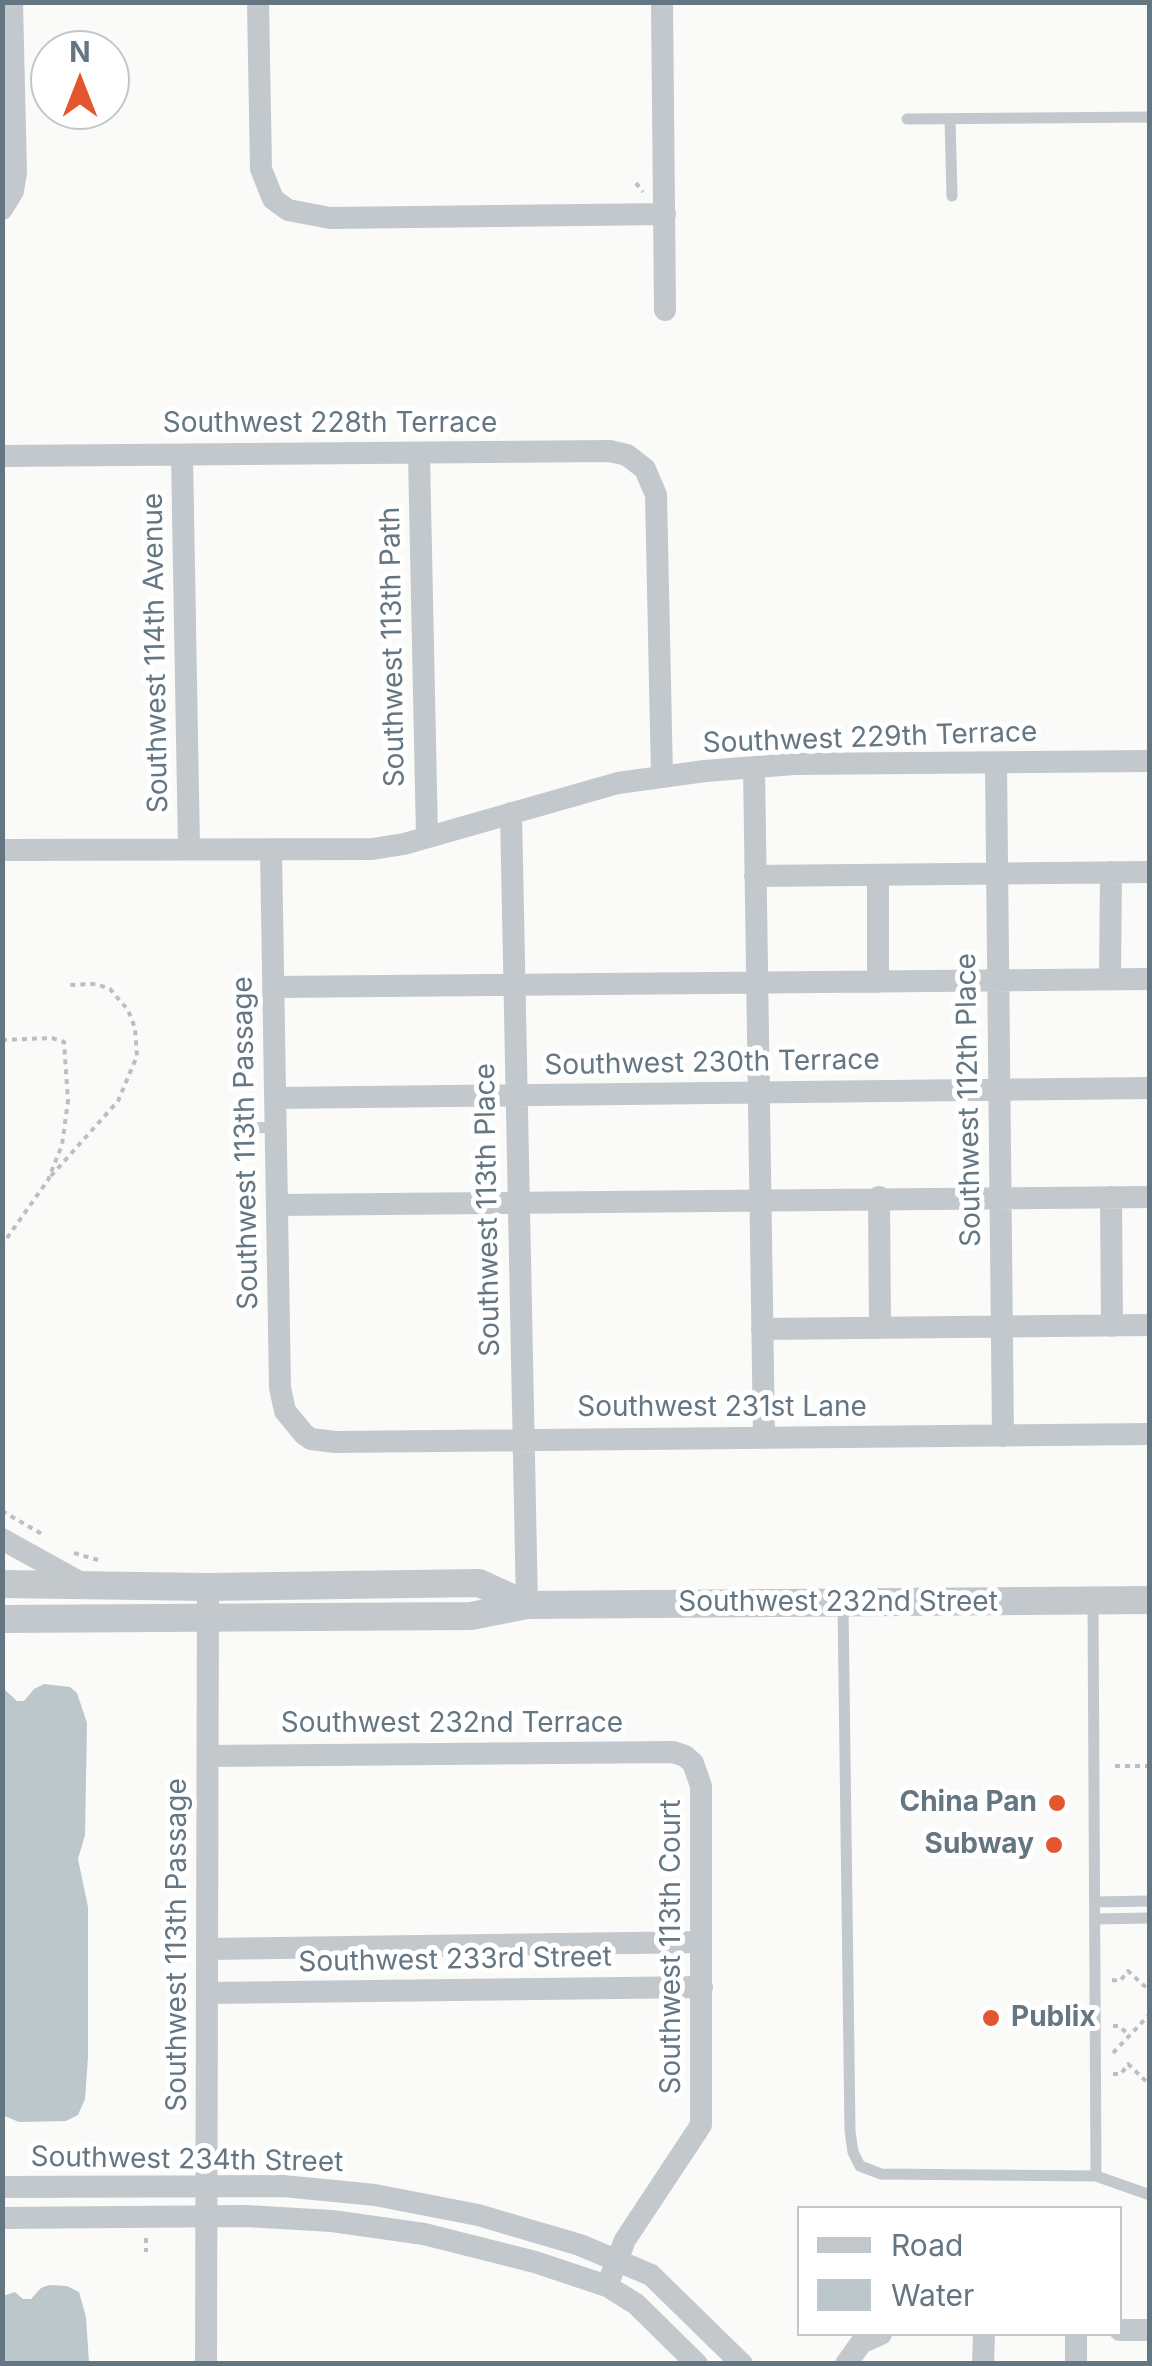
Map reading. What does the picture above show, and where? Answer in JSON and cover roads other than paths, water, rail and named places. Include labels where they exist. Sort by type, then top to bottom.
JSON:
[{"type":"street","points":[[3,209],[13,191],[16,173],[12,2]]},
{"type":"street","points":[[258,2],[260,169],[273,199],[294,212],[330,218],[664,214]]},
{"type":"street","points":[[662,2],[665,310]]},
{"type":"street","name":"Southwest 228th Terrace","points":[[2,456],[610,451],[633,458],[649,474],[656,495],[662,777]]},
{"type":"street","name":"Southwest 113th Path","points":[[420,455],[427,837]]},
{"type":"street","name":"Southwest 114th Avenue","points":[[182,456],[189,850]]},
{"type":"street","name":"Southwest 229th Terrace","points":[[2,850],[372,849],[618,783],[662,777],[754,768],[1150,761]]},
{"type":"street","name":"Southwest 112th Place","points":[[996,764],[1003,1436]]},
{"type":"street","points":[[754,768],[764,1438]]},
{"type":"street","name":"Southwest 113th Place","points":[[511,813],[526,1605]]},
{"type":"street","name":"Southwest 113th Passage","points":[[271,851],[274,1098],[264,1127],[277,1205],[280,1388],[285,1411],[298,1430]]},
{"type":"street","points":[[1110,872],[1110,979]]},
{"type":"street","points":[[755,876],[1150,872]]},
{"type":"street","points":[[878,875],[878,982]]},
{"type":"street","points":[[273,987],[1150,980]]},
{"type":"street","name":"Southwest 230th Terrace","points":[[274,1098],[1150,1088]]},
{"type":"street","points":[[1112,1197],[1112,1326]]},
{"type":"street","points":[[277,1205],[1150,1197]]},
{"type":"street","points":[[879,1198],[880,1328]]},
{"type":"street","points":[[762,1329],[1150,1325]]},
{"type":"street","name":"Southwest 231st Lane","points":[[298,1430],[322,1441],[1150,1434]]},
{"type":"street","points":[[2,1539],[85,1585]]},
{"type":"street","name":"Southwest 232nd Street","points":[[2,1584],[208,1587],[479,1583],[526,1605]]},
{"type":"street","name":"Southwest 113th Passage","points":[[206,2364],[208,1587]]},
{"type":"street","name":"Southwest 232nd Street","points":[[2,1620],[471,1616],[526,1605],[1150,1600]]},
{"type":"street","name":"Southwest 232nd Terrace","points":[[208,1756],[673,1752],[693,1764]]},
{"type":"street","name":"Southwest 113th Court","points":[[606,2286],[630,2231],[701,2125],[701,1786],[693,1764]]},
{"type":"street","name":"Southwest 233rd Street","points":[[208,1949],[702,1942]]},
{"type":"street","name":"Southwest 233rd Street","points":[[208,1993],[702,1988]]},
{"type":"street","name":"Southwest 234th Street","points":[[2,2187],[207,2185],[322,2189],[478,2215],[580,2245],[651,2275],[742,2364]]},
{"type":"street","name":"Southwest 234th Street","points":[[2,2218],[207,2216],[332,2220],[424,2234],[510,2254],[606,2286],[636,2304],[697,2364]]},
{"type":"street","points":[[1122,2330],[1150,2330]]},
{"type":"street","points":[[846,2364],[861,2344],[878,2336]]},
{"type":"street","points":[[984,2336],[984,2364]]},
{"type":"street","points":[[1076,2336],[1076,2364]]},
{"type":"lane","points":[[907,118],[1150,117]]},
{"type":"lane","points":[[950,118],[952,196]]},
{"type":"lane","points":[[1093,1600],[1096,2176]]},
{"type":"lane","points":[[843,1602],[850,2132],[860,2166],[881,2174],[1096,2176],[1150,2195]]},
{"type":"lane","points":[[1094,1902],[1150,1902]]},
{"type":"lane","points":[[1095,1919],[1150,1918]]},
{"type":"water","points":[[44,1684],[70,1687],[77,1693],[87,1723],[85,1835],[78,1859],[88,1907],[88,2057],[85,2099],[78,2115],[66,2121],[19,2122],[2,2115],[3,1688],[17,1701],[24,1701]]},
{"type":"water","points":[[49,2285],[67,2286],[79,2292],[86,2317],[89,2363],[3,2363],[3,2296],[15,2292],[23,2299],[31,2299]]},
{"type":"place","name":"China Pan","points":[[1057,1803]]},
{"type":"place","name":"Subway","points":[[1054,1845]]},
{"type":"place","name":"Publix","points":[[991,2018]]}]
